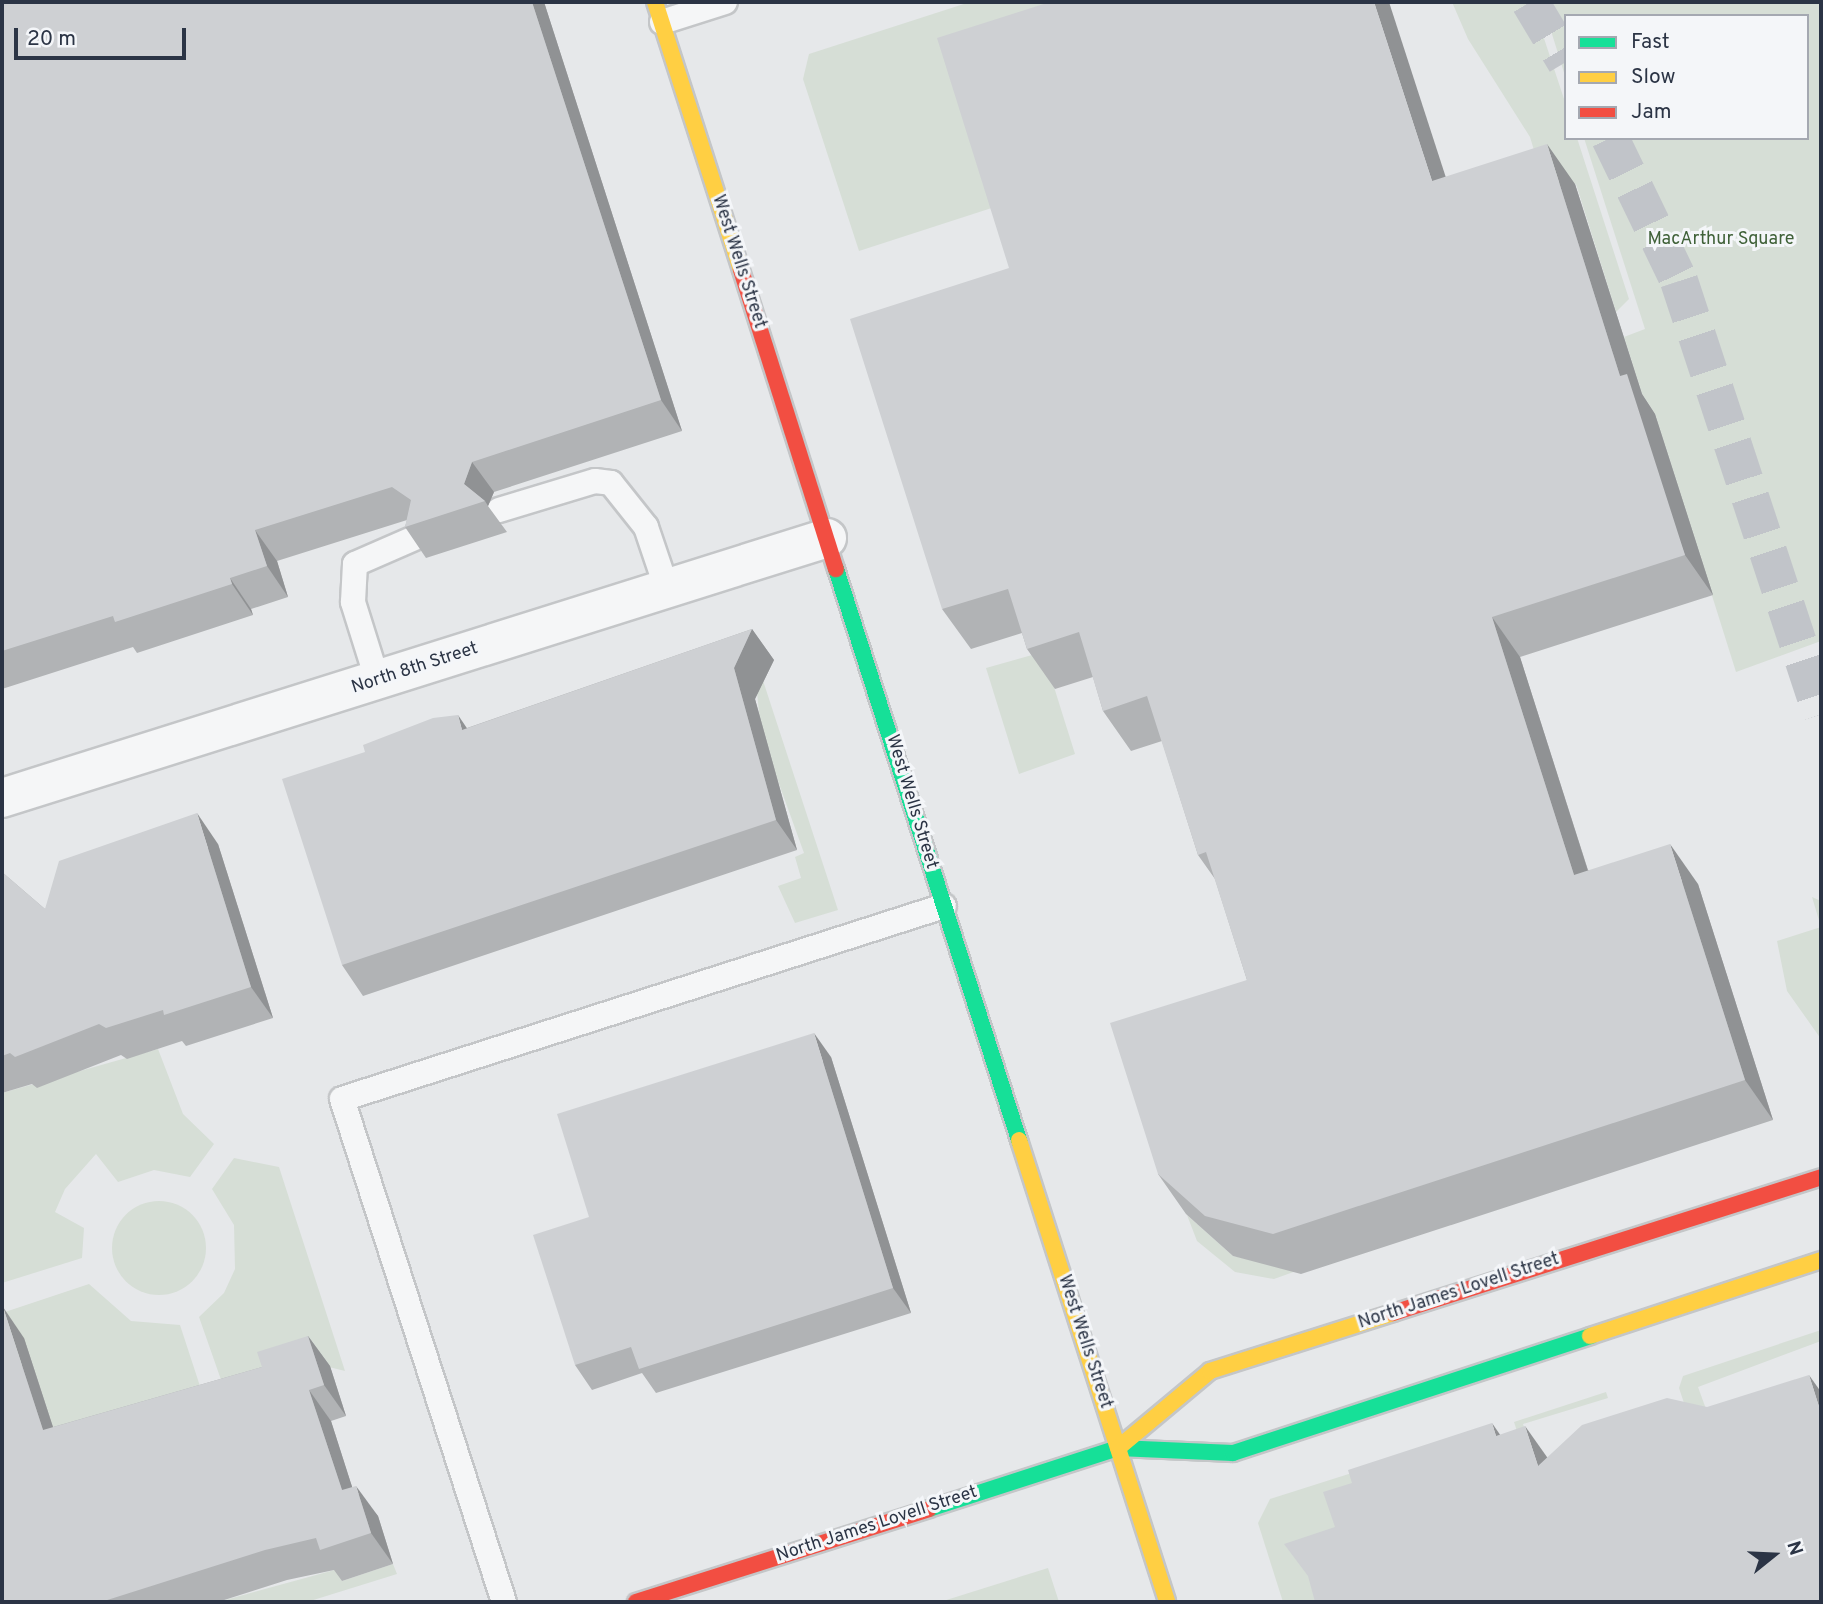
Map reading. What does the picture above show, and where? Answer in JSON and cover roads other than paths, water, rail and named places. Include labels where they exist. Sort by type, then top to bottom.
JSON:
[{"type":"street","name":"West Wells Street","points":[[659,12],[1167,1602]]},
{"type":"street","name":"North 8th Street","points":[[2,798],[827,538]]},
{"type":"street","name":"North James Lovell Street","points":[[1118,1448],[1210,1371],[1821,1177]]},
{"type":"street","name":"North James Lovell Street","points":[[635,1602],[1118,1448],[1233,1453],[1821,1260]]},
{"type":"lane","points":[[659,12],[725,2]]},
{"type":"lane","points":[[499,510],[595,481],[611,483],[646,527],[667,589]]},
{"type":"lane","points":[[378,681],[353,602],[355,564],[419,536]]},
{"type":"lane","points":[[504,1602],[342,1099],[944,906]]},
{"type":"tunnel","points":[[1530,2],[1564,59]]},
{"type":"tunnel","points":[[1611,140],[1679,281],[1821,714]]},
{"type":"park label","name":"MacArthur Square","points":[[1721,240]]}]
